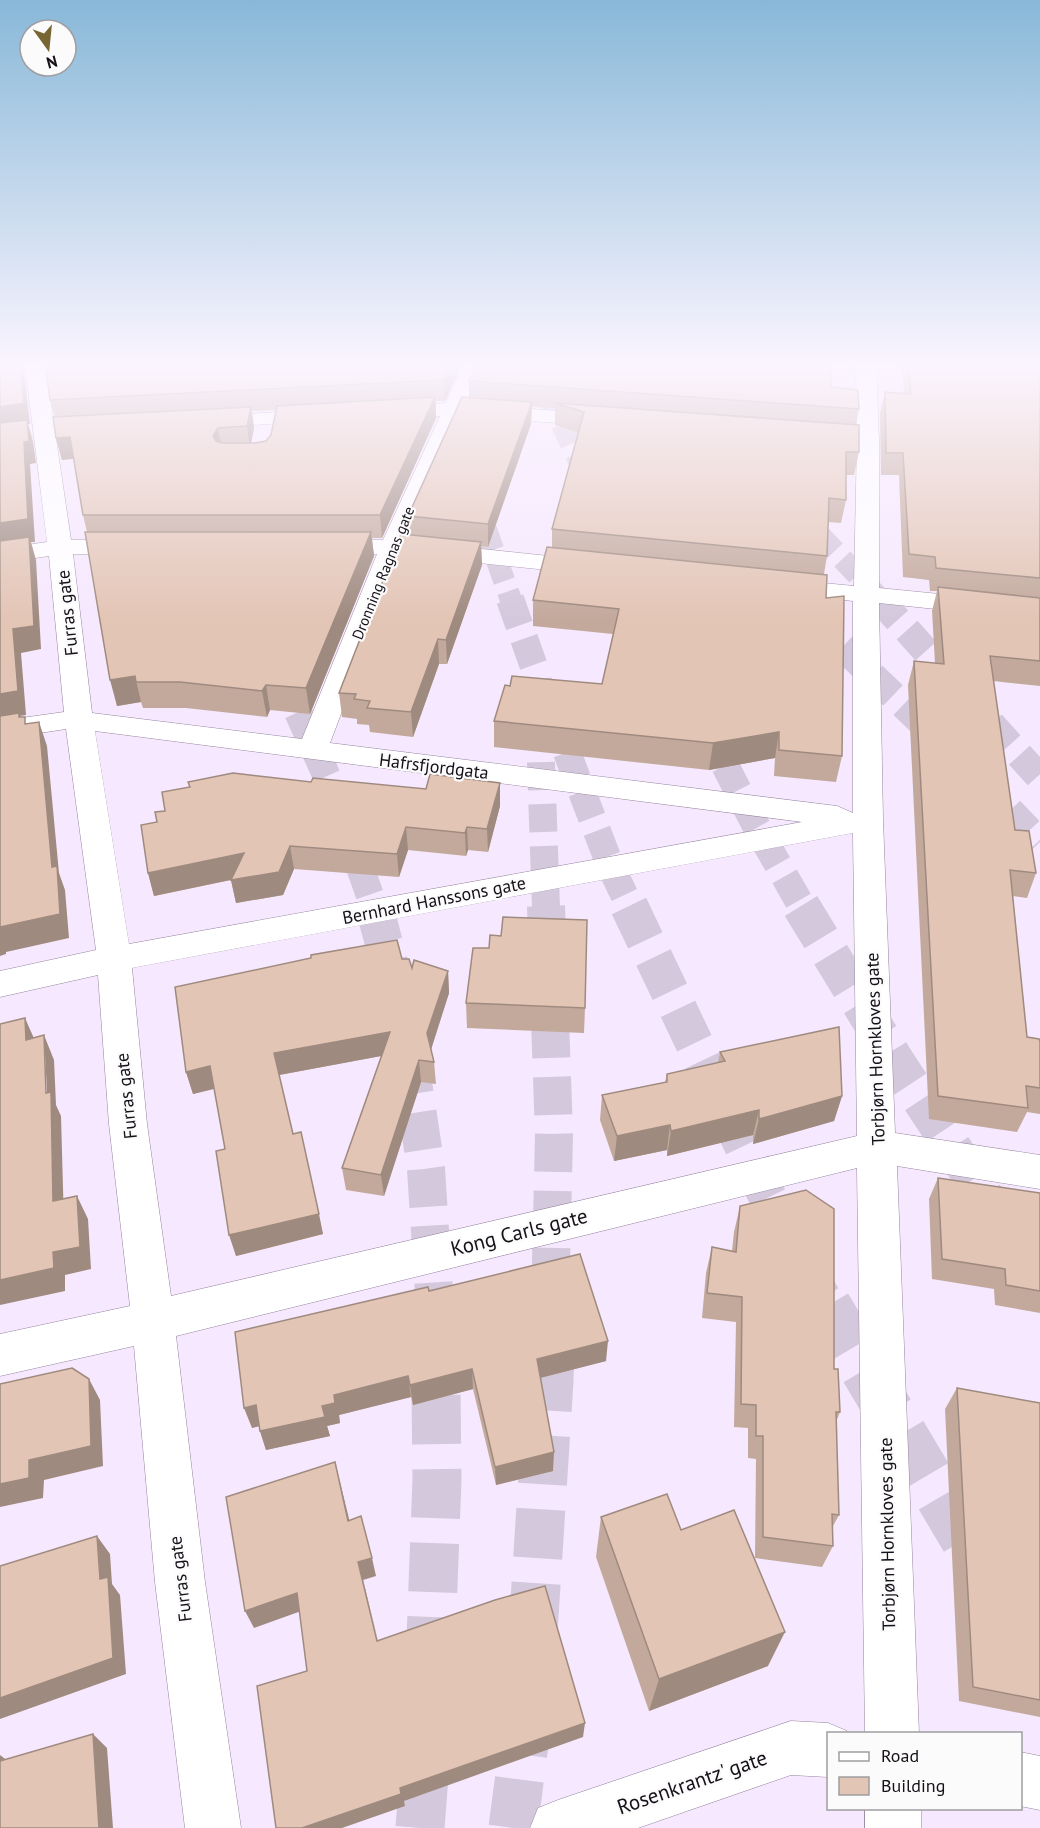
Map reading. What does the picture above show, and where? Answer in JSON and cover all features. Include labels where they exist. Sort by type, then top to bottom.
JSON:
[{"type":"street","name":"Furras gate","points":[[47,449],[79,720],[114,959],[128,1124],[153,1321],[180,1582],[213,1828]]},
{"type":"street","name":"Dronning Ragnas gate","points":[[312,751],[392,547],[436,449]]},
{"type":"street","name":"Torbjørn Hornkloves gate","points":[[857,449],[866,595],[868,820],[892,1732]]},
{"type":"street","points":[[0,556],[60,547],[155,547]]},
{"type":"street","points":[[309,547],[392,547],[605,568]]},
{"type":"street","points":[[759,584],[1040,612]]},
{"type":"street","name":"Hafrsfjordgata","points":[[0,730],[47,722],[79,720],[868,820]]},
{"type":"street","name":"Bernhard Hanssons gate","points":[[0,984],[114,959],[868,820]]},
{"type":"street","name":"Kong Carls gate","points":[[0,1355],[153,1321],[878,1147],[1040,1172]]},
{"type":"street","name":"Rosenkrantz' gate","points":[[558,1828],[791,1748],[827,1750]]},
{"type":"street","points":[[1022,1779],[1040,1783]]},
{"type":"street","points":[[893,1810],[893,1828]]},
{"type":"building","points":[[0,449],[24,449],[28,519],[0,523]]},
{"type":"building","points":[[72,449],[411,449],[380,515],[83,515]]},
{"type":"building","points":[[438,449],[515,449],[488,524],[408,516]]},
{"type":"building","points":[[574,449],[859,449],[859,452],[846,452],[846,500],[829,498],[827,556],[552,529]]},
{"type":"building","points":[[886,449],[1040,449],[1040,578],[936,568],[935,557],[909,554],[903,453],[886,453]]},
{"type":"building","points":[[85,532],[371,532],[306,688],[266,685],[262,691],[180,682],[136,682],[135,676],[110,680]]},
{"type":"building","points":[[401,534],[481,542],[446,640],[438,639],[411,712],[367,708],[370,701],[354,699],[356,694],[339,693]]},
{"type":"building","points":[[29,537],[34,626],[13,629],[18,691],[0,694],[0,541]]},
{"type":"building","points":[[547,547],[827,575],[826,598],[844,596],[842,756],[779,750],[779,732],[713,743],[494,721],[505,685],[510,686],[512,676],[602,684],[619,609],[533,600]]},
{"type":"building","points":[[938,587],[1040,598],[1040,661],[990,656],[1015,830],[1029,831],[1036,873],[1010,870],[1027,1037],[1040,1041],[1040,1088],[1026,1086],[1028,1108],[938,1096],[914,661],[944,664]]},
{"type":"building","points":[[19,713],[19,717],[25,717],[25,724],[39,722],[52,867],[57,866],[60,914],[0,927],[0,716]]},
{"type":"building","points":[[233,773],[311,782],[313,778],[426,789],[430,774],[500,783],[487,829],[467,827],[465,833],[406,827],[397,854],[290,846],[279,872],[231,880],[244,853],[148,873],[141,825],[157,822],[155,812],[165,811],[162,792],[190,787],[188,782]]},
{"type":"building","points":[[503,917],[587,920],[585,1008],[466,1003],[473,948],[489,948],[490,935],[501,936]]},
{"type":"building","points":[[397,940],[402,959],[409,959],[412,968],[414,960],[448,971],[427,1033],[434,1062],[419,1060],[381,1175],[342,1168],[390,1032],[274,1053],[293,1134],[301,1132],[319,1214],[229,1235],[216,1151],[225,1149],[210,1066],[186,1072],[175,987],[311,958],[311,955]]},
{"type":"building","points":[[25,1018],[26,1040],[44,1035],[46,1093],[51,1092],[53,1201],[77,1196],[80,1247],[53,1252],[54,1268],[0,1280],[0,1024]]},
{"type":"building","points":[[839,1027],[842,1096],[759,1119],[759,1110],[671,1131],[670,1125],[617,1136],[602,1095],[667,1082],[667,1074],[725,1061],[720,1052]]},
{"type":"building","points":[[938,1178],[1040,1193],[1040,1291],[1006,1285],[1005,1269],[942,1259]]},
{"type":"building","points":[[806,1190],[834,1209],[834,1369],[838,1369],[840,1412],[836,1412],[839,1515],[832,1514],[833,1546],[763,1537],[763,1436],[756,1436],[756,1405],[741,1404],[742,1297],[707,1293],[712,1247],[736,1252],[740,1206]]},
{"type":"building","points":[[580,1254],[608,1341],[537,1359],[554,1452],[495,1467],[472,1369],[410,1385],[408,1376],[334,1395],[335,1403],[322,1406],[325,1417],[260,1431],[256,1405],[244,1408],[235,1332],[428,1287],[429,1291]]},
{"type":"building","points":[[72,1368],[89,1379],[91,1446],[29,1460],[29,1478],[0,1484],[0,1384]]},
{"type":"building","points":[[957,1388],[1040,1403],[1040,1700],[973,1687]]},
{"type":"building","points":[[335,1462],[348,1521],[361,1516],[372,1558],[358,1562],[377,1641],[495,1600],[545,1586],[585,1723],[400,1788],[401,1794],[302,1828],[276,1828],[257,1686],[307,1671],[297,1593],[245,1611],[226,1497]]},
{"type":"building","points":[[667,1494],[681,1530],[734,1510],[785,1632],[659,1679],[601,1517]]},
{"type":"building","points":[[97,1536],[100,1579],[108,1577],[113,1658],[0,1698],[0,1566]]},
{"type":"building","points":[[93,1734],[99,1828],[0,1828],[0,1761]]},
{"type":"tunnel","points":[[574,449],[592,489]]},
{"type":"tunnel","points":[[475,498],[511,600]]},
{"type":"tunnel","points":[[797,511],[881,600]]},
{"type":"tunnel","points":[[510,599],[538,678],[546,907]]},
{"type":"tunnel","points":[[879,599],[1040,778]]},
{"type":"tunnel","points":[[812,618],[942,742]]},
{"type":"tunnel","points":[[281,674],[332,788],[374,907]]},
{"type":"tunnel","points":[[552,713],[610,865],[630,907]]},
{"type":"tunnel","points":[[706,728],[755,824],[802,907]]},
{"type":"tunnel","points":[[981,780],[1040,842]]},
{"type":"tunnel","points":[[374,906],[395,985]]},
{"type":"tunnel","points":[[546,906],[554,1134],[550,1308]]},
{"type":"tunnel","points":[[629,906],[788,1240],[828,1308]]},
{"type":"tunnel","points":[[801,906],[896,1062],[1040,1280]]},
{"type":"tunnel","points":[[409,1056],[426,1169],[435,1308]]},
{"type":"tunnel","points":[[430,1666],[437,1479],[435,1306]]},
{"type":"tunnel","points":[[533,1632],[549,1381],[551,1306]]},
{"type":"tunnel","points":[[827,1306],[973,1553]]},
{"type":"tunnel","points":[[513,1828],[528,1714]]},
{"type":"tunnel","points":[[420,1828],[426,1750]]}]
